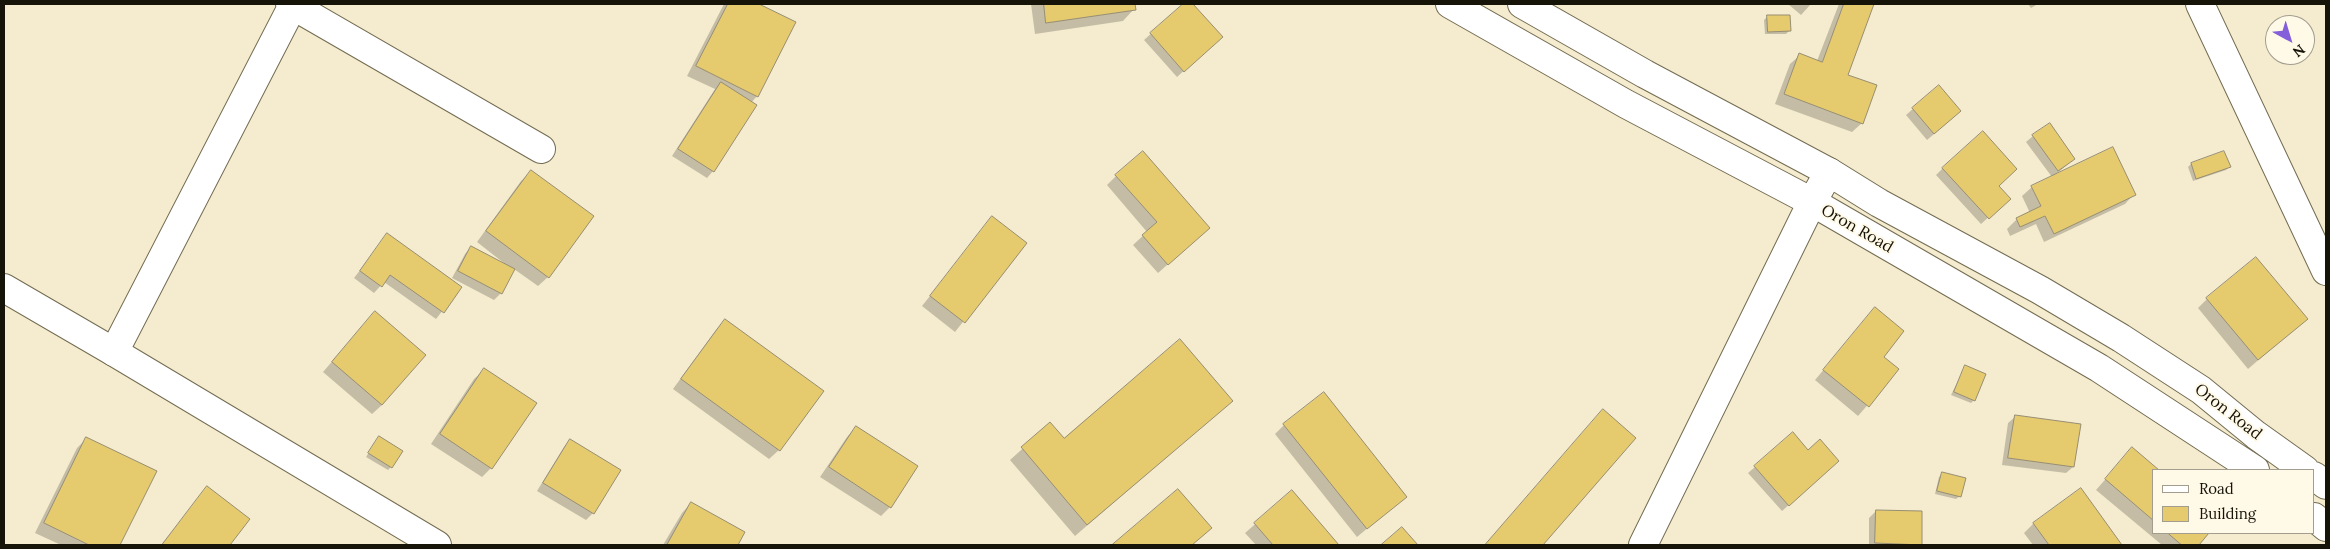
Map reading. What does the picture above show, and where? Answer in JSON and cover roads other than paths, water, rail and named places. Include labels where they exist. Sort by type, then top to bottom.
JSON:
[{"type":"main road","name":"Oron Road","points":[[1450,4],[1626,104],[1812,202],[2099,368],[2253,469]]},
{"type":"main road","name":"Oron Road","points":[[1522,4],[1645,74],[1829,172],[1879,204],[2040,290],[2121,338],[2201,390],[2256,435],[2304,469]]},
{"type":"main road","points":[[2200,4],[2326,271]]},
{"type":"main road","points":[[114,352],[291,5],[541,148]]},
{"type":"main road","points":[[1643,545],[1812,202],[1829,172]]},
{"type":"main road","points":[[4,288],[437,545]]},
{"type":"main road","points":[[2315,477],[2326,485]]},
{"type":"main road","points":[[2315,518],[2326,527]]}]
